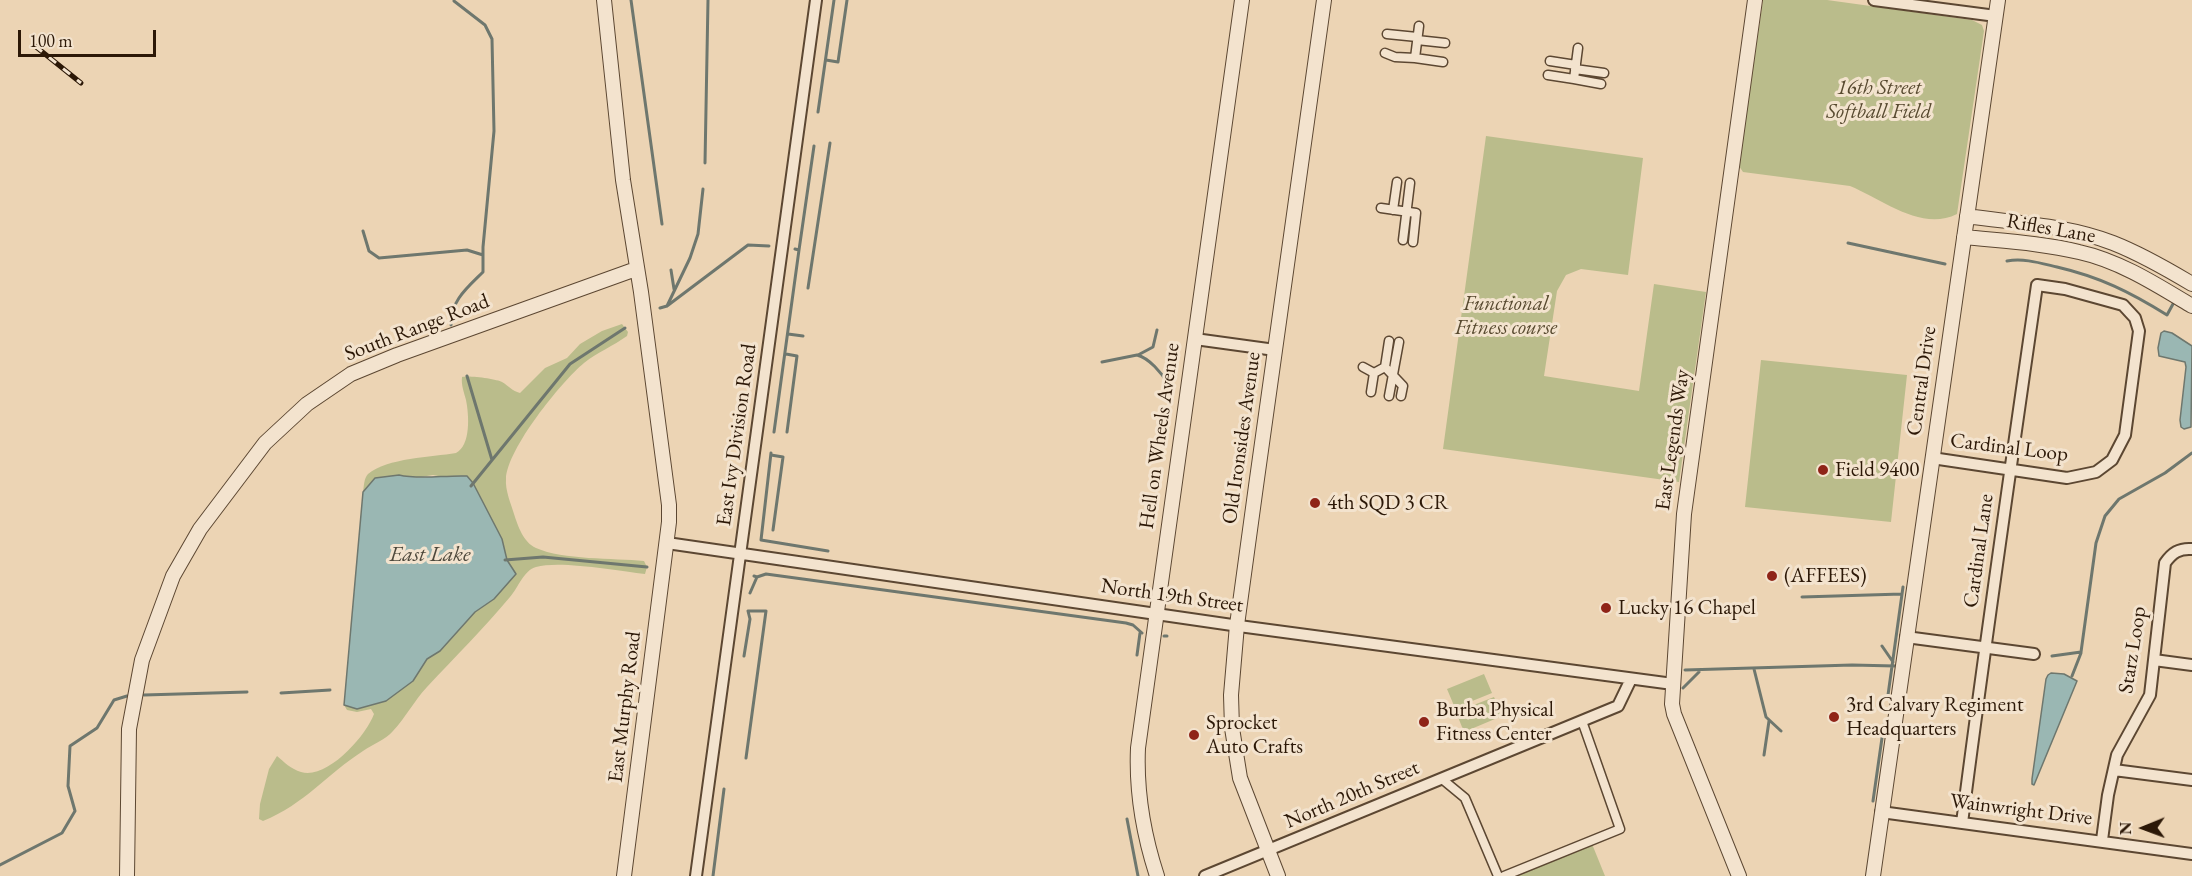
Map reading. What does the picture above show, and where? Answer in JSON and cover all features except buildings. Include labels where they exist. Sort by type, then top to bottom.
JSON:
[{"type":"street","name":"East Murphy Road","points":[[604,0],[620,150],[669,505],[667,543],[624,876]]},
{"type":"street","name":"East Ivy Division Road","points":[[696,876],[816,0]]},
{"type":"street","name":"Hell on Wheels Avenue","points":[[1157,876],[1142,820],[1137,769],[1141,723],[1242,0]]},
{"type":"street","name":"Old Ironsides Avenue","points":[[1278,876],[1245,793],[1234,747],[1231,695],[1237,625],[1324,0]]},
{"type":"street","name":"East Legends Way","points":[[1739,876],[1672,704],[1684,514],[1755,0]]},
{"type":"street","points":[[1874,0],[1996,16]]},
{"type":"street","name":"Central Drive","points":[[1873,876],[1998,0]]},
{"type":"street","points":[[1415,58],[1419,26]]},
{"type":"street","points":[[1387,34],[1446,43]]},
{"type":"street","points":[[1574,80],[1578,48]]},
{"type":"street","points":[[1385,53],[1395,57],[1443,62]]},
{"type":"street","points":[[1550,61],[1604,74]]},
{"type":"street","points":[[1548,75],[1601,84]]},
{"type":"street","points":[[1393,210],[1396,182]]},
{"type":"street","points":[[1402,240],[1410,183]]},
{"type":"street","points":[[1380,208],[1416,213],[1413,242]]},
{"type":"street","name":"Rifles Lane","points":[[1967,216],[2071,231],[2112,242],[2143,256],[2192,284]]},
{"type":"street","name":"Rifles Lane","points":[[1964,237],[2081,252],[2139,275],[2192,306]]},
{"type":"street","name":"South Range Road","points":[[127,876],[129,729],[142,660],[173,576],[200,529],[265,443],[307,404],[351,374],[397,355],[636,269]]},
{"type":"street","name":"Cardinal Loop","points":[[1932,458],[2067,478],[2096,472],[2112,460],[2125,435],[2127,423],[2139,331],[2135,318],[2123,305],[2065,289],[2037,285]]},
{"type":"street","name":"Cardinal Lane","points":[[1962,823],[2037,285]]},
{"type":"street","points":[[1195,339],[1275,351]]},
{"type":"street","points":[[1385,367],[1389,341]]},
{"type":"street","points":[[1389,396],[1399,342]]},
{"type":"street","points":[[1363,367],[1374,373]]},
{"type":"street","points":[[1374,373],[1385,367]]},
{"type":"street","points":[[1385,367],[1402,386],[1401,396]]},
{"type":"street","points":[[1371,392],[1374,373]]},
{"type":"street","name":"North 19th Street","points":[[667,543],[1157,614],[1673,684]]},
{"type":"street","name":"Starz Loop","points":[[2102,840],[2117,755],[2150,695],[2165,562],[2173,553],[2192,549]]},
{"type":"street","points":[[1906,637],[2034,654]]},
{"type":"street","points":[[2154,660],[2192,665]]},
{"type":"street","name":"North 20th Street","points":[[1205,876],[1618,706],[1631,679]]},
{"type":"street","points":[[1504,876],[1620,829],[1582,721]]},
{"type":"street","points":[[2114,770],[2192,780]]},
{"type":"street","points":[[1442,779],[1465,798],[1497,876]]},
{"type":"street","name":"Wainwright Drive","points":[[1881,812],[2102,840],[2192,854]]},
{"type":"green space","name":"16th Street Softball Field","points":[[1763,0],[1827,0],[1972,20],[1982,25],[1984,31],[1957,214],[1930,219],[1902,212],[1850,186],[1743,172],[1739,166]]},
{"type":"green space","name":"Functional Fitness course","points":[[1486,136],[1643,158],[1628,275],[1581,269],[1566,275],[1557,291],[1544,376],[1639,391],[1654,284],[1706,292],[1679,482],[1443,449]]},
{"type":"green space","points":[[622,324],[628,332],[627,336],[584,363],[549,400],[515,451],[506,483],[508,497],[519,528],[531,545],[560,555],[644,561],[647,567],[645,574],[574,565],[546,565],[532,569],[500,609],[422,692],[390,734],[350,760],[291,806],[263,821],[259,819],[260,804],[269,769],[277,756],[294,769],[311,773],[333,763],[344,754],[363,733],[374,714],[371,709],[357,712],[347,710],[344,705],[357,709],[413,681],[427,659],[440,651],[475,612],[494,599],[507,560],[502,539],[473,483],[433,475],[414,478],[399,475],[375,478],[363,492],[368,474],[398,461],[456,453],[461,449],[467,437],[468,421],[462,377],[499,381],[520,393],[545,368],[567,358],[580,344],[602,331]]},
{"type":"green space","name":"Field 9400","points":[[1761,360],[1907,375],[1891,522],[1745,507]]},
{"type":"green space","points":[[1484,674],[1492,693],[1455,708],[1447,689]]},
{"type":"green space","points":[[1494,697],[1502,716],[1464,732],[1456,712]]},
{"type":"green space","points":[[1592,844],[1605,876],[1513,876]]},
{"type":"water","points":[[2164,331],[2172,333],[2192,346],[2191,427],[2184,429],[2181,427],[2180,420],[2185,362],[2159,356],[2161,333]]},
{"type":"water","name":"East Lake","points":[[399,475],[467,476],[473,483],[502,539],[507,560],[516,574],[494,599],[475,612],[440,651],[427,659],[413,681],[386,701],[357,709],[344,705],[363,492],[375,478]]},
{"type":"water","points":[[2051,673],[2064,674],[2077,681],[2034,785],[2032,779],[2046,679]]},
{"type":"waterway","points":[[631,0],[662,224]]},
{"type":"waterway","points":[[705,163],[708,0]]},
{"type":"waterway","points":[[818,112],[834,0]]},
{"type":"waterway","points":[[826,60],[838,62],[847,0]]},
{"type":"waterway","points":[[451,325],[451,316],[457,302],[483,272],[483,247],[494,131],[492,39],[485,25],[454,1]]},
{"type":"waterway","points":[[808,288],[830,143]]},
{"type":"waterway","points":[[799,250],[814,146]]},
{"type":"waterway","points":[[667,306],[690,258],[698,234],[703,189]]},
{"type":"waterway","points":[[363,231],[369,251],[379,258],[467,250],[483,255]]},
{"type":"waterway","points":[[1848,243],[1945,264]]},
{"type":"waterway","points":[[660,308],[667,306],[748,245],[769,246]]},
{"type":"waterway","points":[[774,432],[799,250],[795,249]]},
{"type":"waterway","points":[[2007,261],[2032,261],[2087,275],[2127,292],[2167,315],[2173,304]]},
{"type":"waterway","points":[[671,270],[674,289]]},
{"type":"waterway","points":[[471,486],[570,364],[625,328]]},
{"type":"waterway","points":[[1138,355],[1153,347],[1157,330]]},
{"type":"waterway","points":[[788,334],[803,336]]},
{"type":"waterway","points":[[786,354],[797,356],[787,432]]},
{"type":"waterway","points":[[1102,362],[1137,355],[1155,366],[1168,384]]},
{"type":"waterway","points":[[467,376],[492,460]]},
{"type":"waterway","points":[[771,453],[761,540],[828,551]]},
{"type":"waterway","points":[[2052,656],[2081,652],[2096,543],[2105,516],[2119,499],[2165,473],[2192,453]]},
{"type":"waterway","points":[[771,455],[783,457],[773,530]]},
{"type":"waterway","points":[[505,560],[543,557],[647,567]]},
{"type":"waterway","points":[[757,577],[766,574],[1126,623],[1133,625],[1142,633]]},
{"type":"waterway","points":[[750,593],[757,577],[754,576]]},
{"type":"waterway","points":[[1888,695],[1903,587]]},
{"type":"waterway","points":[[1108,590],[1134,593]]},
{"type":"waterway","points":[[1802,597],[1902,594]]},
{"type":"waterway","points":[[744,656],[750,619],[748,611]]},
{"type":"waterway","points":[[746,758],[766,611],[748,611]]},
{"type":"waterway","points":[[1137,655],[1140,633]]},
{"type":"waterway","points":[[1882,646],[1893,662]]},
{"type":"waterway","points":[[2072,676],[2081,653]]},
{"type":"waterway","points":[[1685,670],[1852,665],[1895,666]]},
{"type":"waterway","points":[[1754,669],[1766,717],[1781,731]]},
{"type":"waterway","points":[[1683,688],[1699,672]]},
{"type":"waterway","points":[[281,693],[330,690]]},
{"type":"waterway","points":[[144,695],[247,692]]},
{"type":"waterway","points":[[0,865],[62,833],[75,811],[68,786],[70,746],[97,728],[114,700],[127,696]]},
{"type":"waterway","points":[[1764,755],[1769,721]]},
{"type":"waterway","points":[[1873,801],[1884,724]]},
{"type":"waterway","points":[[713,876],[724,789]]},
{"type":"waterway","points":[[1127,819],[1138,876]]},
{"type":"railway","points":[[35,46],[81,83]]},
{"type":"place","name":"Field 9400","points":[[1823,470]]},
{"type":"place","name":"4th SQD 3 CR","points":[[1315,503]]},
{"type":"place","name":"(AFFEES)","points":[[1772,576]]},
{"type":"place","name":"Lucky 16 Chapel","points":[[1606,608]]},
{"type":"place","name":"3rd Calvary Regiment Headquarters","points":[[1834,717]]},
{"type":"place","name":"Burba Physical Fitness Center","points":[[1424,722]]},
{"type":"place","name":"Sprocket Auto Crafts","points":[[1194,735]]}]
